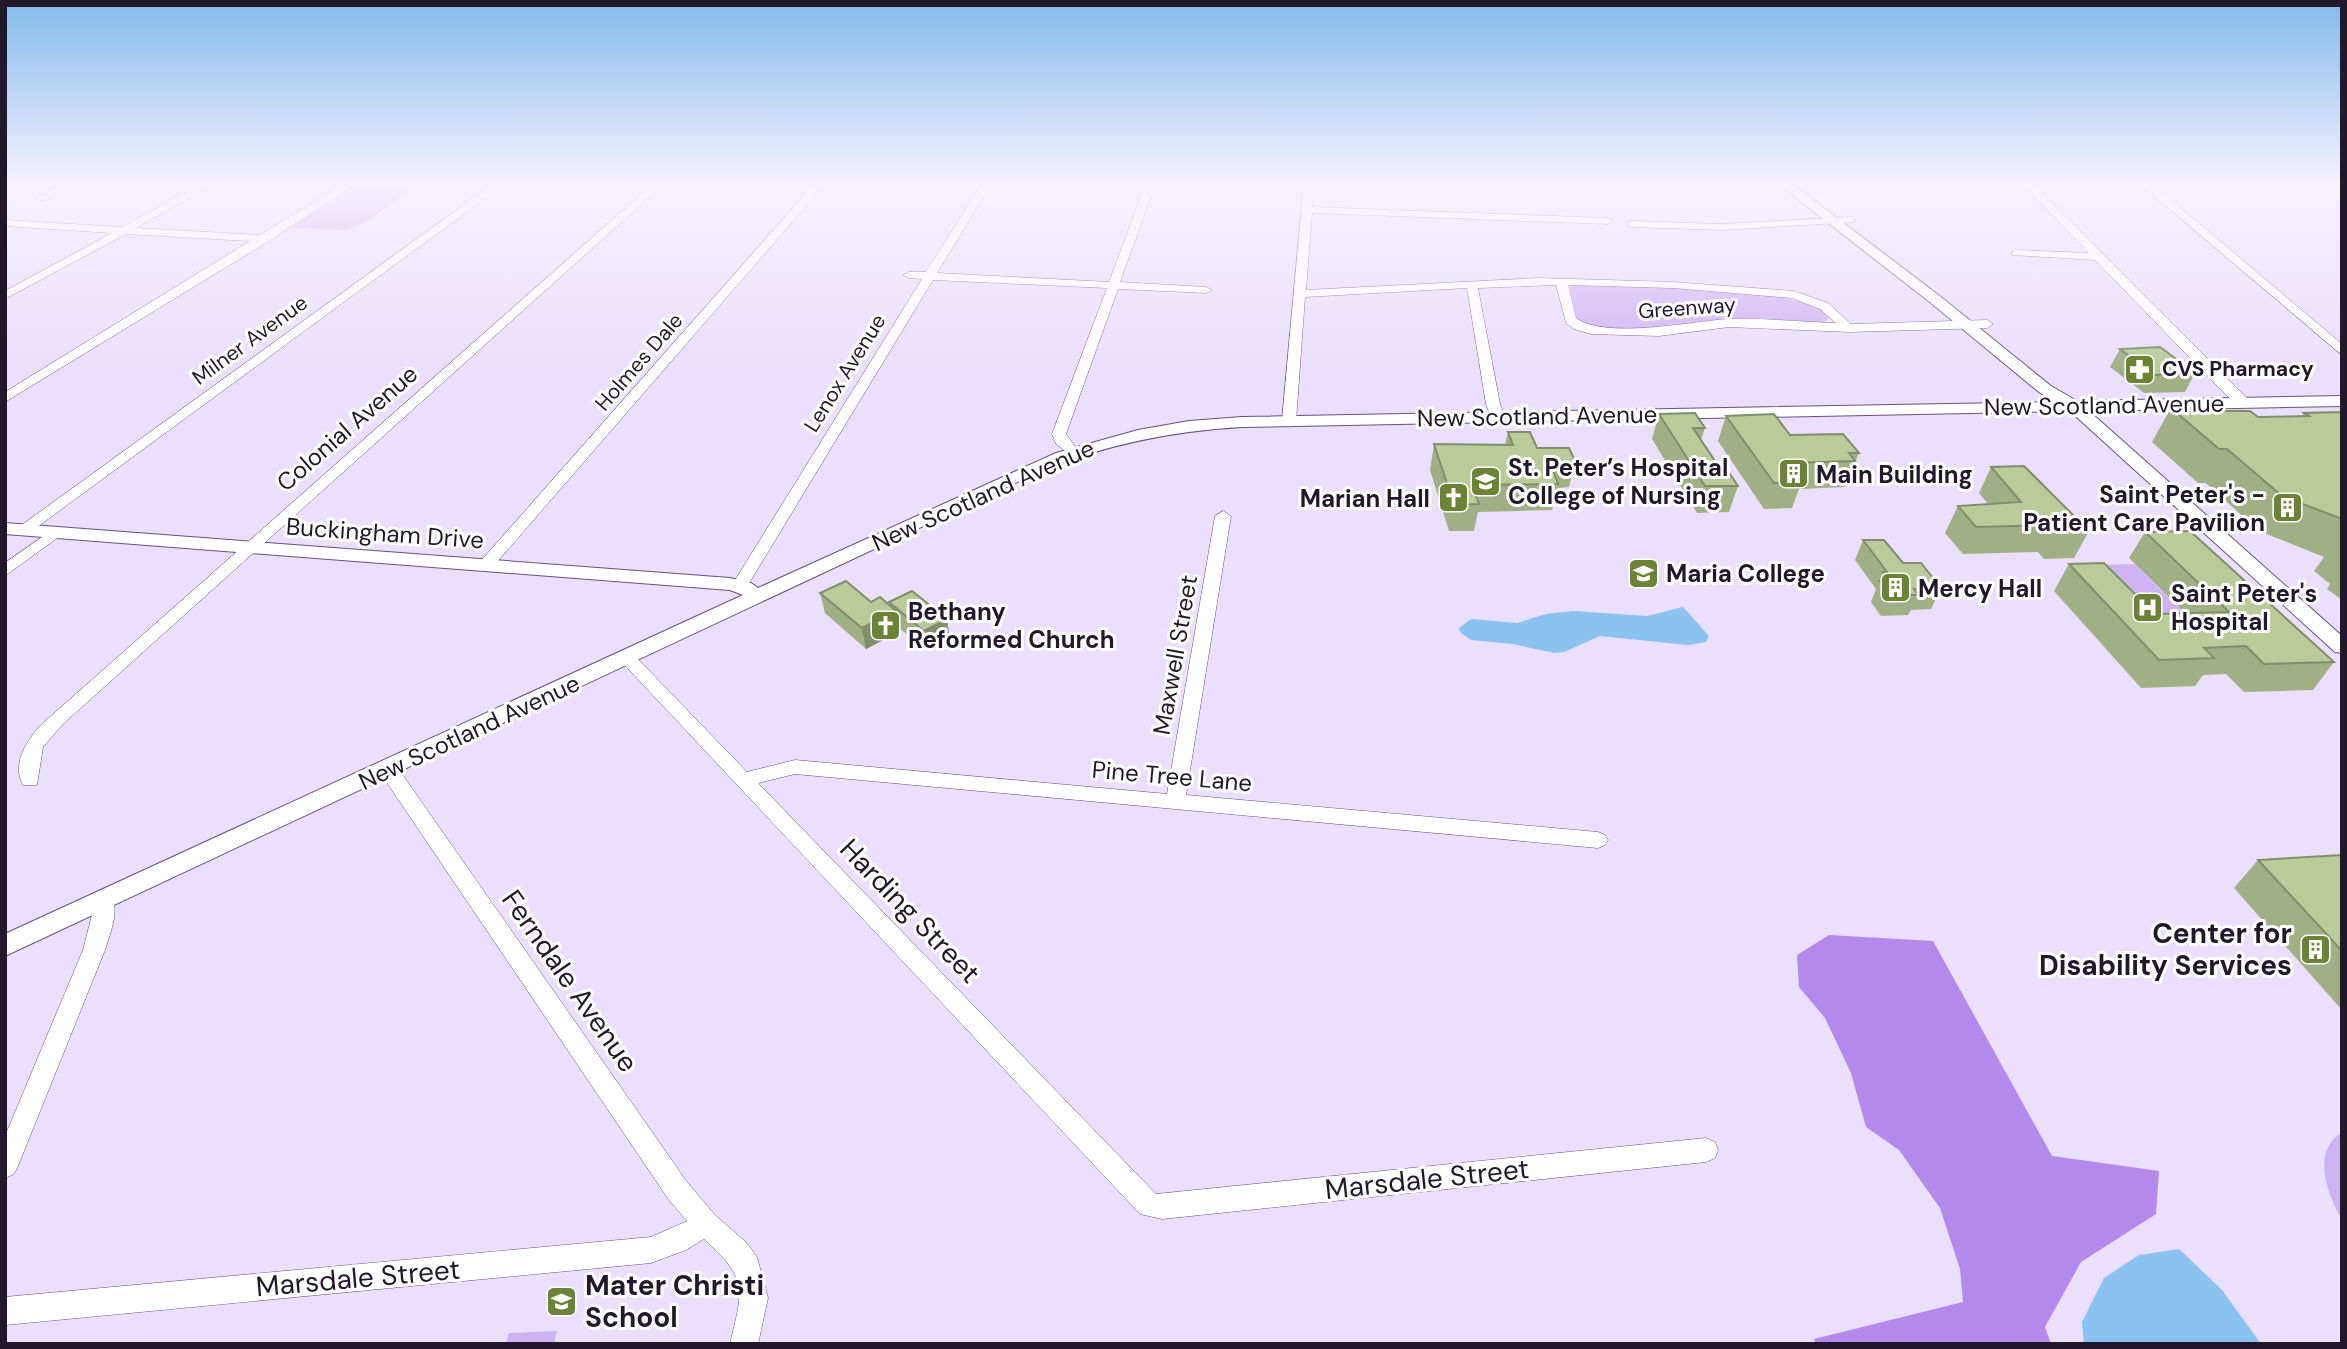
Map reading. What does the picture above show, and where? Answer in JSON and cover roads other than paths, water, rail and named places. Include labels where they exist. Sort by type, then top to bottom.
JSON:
[{"type":"street","points":[[5,296],[97,246]]},
{"type":"street","points":[[5,398],[254,246]]},
{"type":"street","name":"Milner Avenue","points":[[15,529],[413,246]]},
{"type":"street","name":"Colonial Avenue","points":[[30,780],[29,756],[41,736],[589,246]]},
{"type":"street","name":"Holmes Dale","points":[[485,566],[766,246]]},
{"type":"street","name":"Lenox Avenue","points":[[740,585],[948,246]]},
{"type":"street","points":[[1072,452],[1061,441],[1059,434],[1128,246]]},
{"type":"street","points":[[1289,421],[1303,246]]},
{"type":"street","points":[[1866,246],[2045,389],[2074,406],[2342,647]]},
{"type":"street","points":[[1884,246],[2067,389],[2074,406]]},
{"type":"street","points":[[2087,246],[2244,403]]},
{"type":"street","points":[[2218,246],[2342,351]]},
{"type":"street","points":[[2016,253],[2098,257]]},
{"type":"street","points":[[909,275],[1206,290]]},
{"type":"street","name":"Greenway","points":[[1298,295],[1561,281],[1673,285],[1784,293],[1821,305],[1849,328]]},
{"type":"street","name":"Greenway","points":[[1561,281],[1570,320],[1591,330],[1649,333],[1738,323],[1849,328],[1987,324]]},
{"type":"street","points":[[1472,285],[1493,404],[1498,417]]},
{"type":"street","name":"New Scotland Avenue","points":[[5,946],[1072,452],[1132,435],[1228,422],[2342,401]]},
{"type":"street","name":"Maxwell Street","points":[[1175,801],[1223,516]]},
{"type":"street","name":"Buckingham Drive","points":[[15,529],[740,585],[758,597]]},
{"type":"street","points":[[5,571],[55,533]]},
{"type":"street","name":"Harding Street","points":[[627,658],[1149,1205]]},
{"type":"street","name":"Pine Tree Lane","points":[[743,780],[795,767],[1598,839]]},
{"type":"street","name":"Ferndale Avenue","points":[[388,769],[670,1180],[706,1224],[741,1255],[751,1273],[754,1304],[744,1344]]},
{"type":"street","points":[[5,1166],[94,950],[104,917],[104,901]]},
{"type":"street","name":"Marsdale Street","points":[[1149,1205],[1162,1207],[1706,1150]]},
{"type":"street","name":"Marsdale Street","points":[[5,1311],[651,1250],[677,1241],[706,1224]]},
{"type":"water","points":[[1683,607],[1709,636],[1706,642],[1688,645],[1600,636],[1564,652],[1554,653],[1513,644],[1471,640],[1460,632],[1459,628],[1471,619],[1517,623],[1546,614],[1573,611],[1647,616]]},
{"type":"water","points":[[2179,1249],[2222,1290],[2261,1344],[2084,1344],[2082,1322],[2104,1278],[2139,1255]]},
{"type":"place","name":"CVS Pharmacy","points":[[2139,369]]},
{"type":"place","name":"Main Building","points":[[1793,474]]},
{"type":"place","name":"St. Peter’s Hospital College of Nursing","points":[[1485,481]]},
{"type":"place","name":"Marian Hall","points":[[1453,498]]},
{"type":"place","name":"Saint Peter's - Patient Care Pavilion","points":[[2288,508]]},
{"type":"place","name":"Maria College","points":[[1643,573]]},
{"type":"place","name":"Mercy Hall","points":[[1895,588]]},
{"type":"place","name":"Saint Peter's Hospital","points":[[2148,607]]},
{"type":"place","name":"Bethany Reformed Church","points":[[885,625]]},
{"type":"place","name":"Center for Disability Services","points":[[2315,949]]},
{"type":"place","name":"Mater Christi School","points":[[562,1301]]}]
